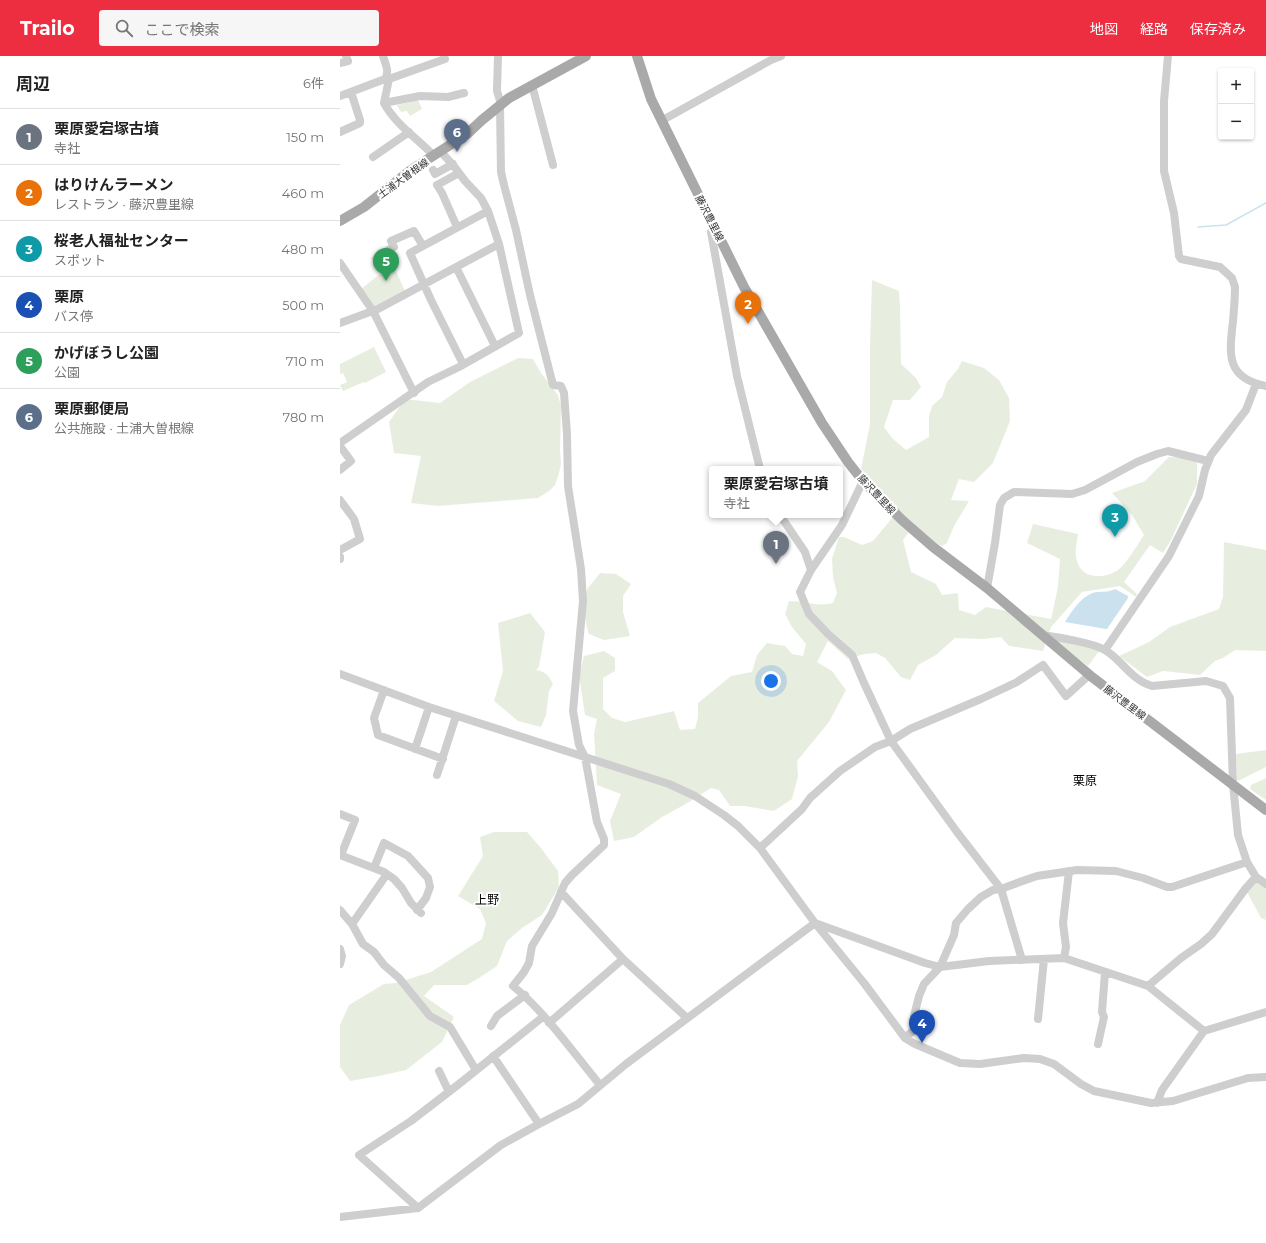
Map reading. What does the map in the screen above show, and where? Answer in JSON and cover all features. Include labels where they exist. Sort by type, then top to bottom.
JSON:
[{"type":"main road","name":"土浦大曽根線","points":[[340,221],[364,207],[411,170],[467,134],[501,104],[532,85],[586,56]]},
{"type":"main road","name":"藤沢豊里線","points":[[637,56],[651,99],[661,121],[744,287],[822,423],[848,462],[863,481],[907,525],[933,547],[987,588],[1092,676],[1266,810]]},
{"type":"street","points":[[340,63],[348,61],[346,56]]},
{"type":"street","points":[[340,443],[433,380],[520,333],[498,244],[488,211],[481,198],[453,164],[437,154],[399,125],[384,103],[388,78],[387,69],[382,56]]},
{"type":"street","points":[[340,96],[445,59],[444,56]]},
{"type":"street","points":[[498,56],[498,91],[501,104],[501,172],[553,385],[561,386],[564,393],[567,434],[568,486],[581,569],[583,601],[573,712],[579,745],[585,757],[597,822],[604,839],[604,845],[565,883],[552,913],[532,946],[529,963],[524,972],[512,986],[525,995],[600,1085]]},
{"type":"street","points":[[661,121],[781,56]]},
{"type":"street","points":[[1168,56],[1164,102],[1164,170],[1174,212],[1179,256],[1181,259],[1220,267],[1232,278],[1236,287],[1230,346],[1232,363],[1242,375],[1256,384],[1266,386]]},
{"type":"street","points":[[532,85],[553,165]]},
{"type":"street","points":[[340,132],[360,123],[350,92]]},
{"type":"street","points":[[384,103],[420,96],[448,97],[464,93]]},
{"type":"street","points":[[373,157],[409,132]]},
{"type":"street","points":[[433,170],[435,174],[453,164]]},
{"type":"street","points":[[457,228],[437,185],[459,173]]},
{"type":"street","points":[[463,364],[410,253],[488,211]]},
{"type":"street","points":[[714,226],[711,232],[737,376],[759,466]]},
{"type":"street","points":[[388,250],[394,247],[391,241],[414,231],[423,246]]},
{"type":"street","points":[[340,323],[373,311],[498,244]]},
{"type":"street","points":[[340,263],[373,311],[414,392]]},
{"type":"street","points":[[456,267],[495,346]]},
{"type":"street","points":[[1105,650],[1169,556],[1199,496],[1208,461],[1246,410],[1256,384]]},
{"type":"street","points":[[340,446],[351,461],[340,470]]},
{"type":"street","points":[[987,588],[1000,505],[1004,498],[1014,492],[1072,494],[1085,490],[1137,462],[1168,451],[1208,461]]},
{"type":"street","points":[[863,481],[842,525],[811,570],[800,592],[809,614],[828,634],[852,655],[891,741],[1001,890],[1022,960]]},
{"type":"street","points":[[340,500],[354,519],[360,539],[340,550]]},
{"type":"street","points":[[782,518],[805,552],[811,570]]},
{"type":"street","points":[[1042,635],[1056,637],[1105,650],[1136,677],[1152,686],[1206,681],[1223,686],[1230,698],[1233,784],[1238,835],[1247,862],[1256,877],[1266,884]]},
{"type":"street","points":[[760,848],[802,809],[810,798],[840,771],[875,747],[891,741],[910,729],[1017,682],[1043,665],[1066,696],[1087,677],[1092,676]]},
{"type":"street","points":[[340,674],[429,707],[669,784],[695,796],[734,822],[760,848],[816,923],[864,983],[904,1038],[931,1052],[960,1063],[980,1064],[1032,1058],[1044,1060],[1054,1064],[1081,1084],[1094,1091],[1143,1102],[1157,1103],[1173,1101],[1248,1078],[1266,1077]]},
{"type":"street","points":[[384,690],[374,718],[378,735],[442,759]]},
{"type":"street","points":[[415,749],[429,707]]},
{"type":"street","points":[[437,775],[456,716]]},
{"type":"street","points":[[340,814],[355,820],[341,855],[374,868],[394,879],[419,912],[430,887],[428,878],[408,856],[384,843],[374,868]]},
{"type":"street","points":[[904,1038],[915,1029],[914,1016],[919,996],[924,984],[940,967],[954,935],[956,923],[968,909],[993,890],[1001,890],[1017,882],[1037,876],[1076,870],[1116,871],[1143,878],[1166,887],[1172,887],[1247,862]]},
{"type":"street","points":[[1064,958],[1066,947],[1063,923],[1070,871]]},
{"type":"street","points":[[352,924],[387,874]]},
{"type":"street","points":[[1148,986],[1212,934],[1256,877]]},
{"type":"street","points":[[561,892],[623,959],[687,1018]]},
{"type":"street","points":[[342,915],[352,924],[363,944],[374,952],[384,965],[399,978],[430,1016],[450,1027],[476,1070]]},
{"type":"street","points":[[816,923],[924,963],[940,967],[989,961],[1064,958],[1148,986],[1204,1031]]},
{"type":"street","points":[[340,1217],[418,1208],[501,1146],[578,1104],[632,1059],[816,923]]},
{"type":"street","points":[[340,949],[342,956],[340,964]]},
{"type":"street","points":[[418,1208],[359,1155],[411,1121],[493,1056],[546,1020],[623,959]]},
{"type":"street","points":[[1038,1019],[1044,959]]},
{"type":"street","points":[[1098,1044],[1104,1017],[1102,1012],[1105,972]]},
{"type":"street","points":[[492,1026],[498,1016],[525,995]]},
{"type":"street","points":[[1157,1103],[1162,1090],[1204,1031],[1266,1012]]},
{"type":"street","points":[[493,1056],[539,1124]]},
{"type":"street","points":[[439,1071],[449,1092]]},
{"type":"green space","points":[[418,100],[422,109],[410,116],[407,111],[401,112],[397,106],[398,105]]},
{"type":"green space","points":[[386,249],[405,291],[374,307],[361,289],[381,273],[371,258]]},
{"type":"green space","points":[[872,280],[899,291],[901,364],[916,378],[921,387],[910,400],[893,400],[884,427],[892,438],[906,450],[929,437],[929,416],[932,406],[942,397],[947,382],[958,369],[962,361],[984,368],[999,380],[1009,398],[1010,421],[993,463],[974,482],[959,479],[951,500],[969,501],[954,526],[947,543],[942,546],[913,527],[903,540],[911,572],[936,584],[942,595],[958,593],[959,610],[975,615],[986,607],[1051,619],[1058,587],[1060,559],[1027,543],[1033,524],[1078,534],[1076,554],[1080,567],[1089,575],[1107,575],[1118,570],[1125,563],[1144,535],[1132,515],[1112,493],[1145,481],[1169,457],[1187,458],[1197,463],[1197,484],[1171,540],[1163,553],[1150,545],[1124,582],[1137,594],[1136,597],[1120,586],[1082,592],[1051,627],[1043,651],[1009,646],[1001,637],[983,639],[955,638],[936,655],[918,665],[910,680],[901,677],[885,658],[876,653],[864,654],[848,659],[828,641],[817,662],[832,671],[846,690],[829,722],[797,761],[798,776],[792,799],[774,811],[744,806],[730,806],[719,790],[711,788],[662,817],[634,837],[614,841],[610,821],[621,794],[597,785],[594,734],[597,719],[585,715],[579,676],[584,656],[604,651],[615,658],[615,671],[603,678],[603,709],[612,718],[625,722],[674,711],[680,730],[695,729],[698,717],[698,703],[731,676],[752,672],[757,655],[767,643],[785,646],[792,654],[803,656],[806,644],[792,627],[785,614],[789,601],[816,604],[833,603],[837,593],[833,577],[832,559],[839,537],[844,537],[862,545],[873,541],[898,511],[861,469],[870,424]]},
{"type":"green space","points":[[374,347],[386,372],[365,383],[364,382],[343,391],[340,385],[347,382],[343,373],[340,374],[340,364]]},
{"type":"green space","points":[[518,358],[533,359],[541,373],[558,395],[561,406],[561,464],[555,485],[538,498],[438,506],[411,503],[421,456],[394,453],[389,422],[405,399],[440,403],[470,382]]},
{"type":"green space","points":[[1224,542],[1266,550],[1266,651],[1235,650],[1223,658],[1215,661],[1200,675],[1163,671],[1147,677],[1119,656],[1149,642],[1170,627],[1219,609],[1223,597]]},
{"type":"green space","points":[[600,573],[616,574],[631,584],[623,596],[623,612],[630,636],[604,640],[589,634],[581,603],[588,588]]},
{"type":"green space","points":[[530,613],[545,632],[539,667],[536,670],[542,671],[546,674],[553,684],[549,691],[546,715],[541,727],[518,721],[494,701],[503,671],[498,623]]},
{"type":"green space","points":[[1058,640],[1100,650],[1088,666],[1062,647],[1056,641]]},
{"type":"green space","points":[[1266,750],[1266,767],[1238,781],[1236,754]]},
{"type":"green space","points":[[1266,778],[1266,800],[1250,789],[1251,785]]},
{"type":"green space","points":[[494,832],[527,832],[558,871],[559,887],[542,915],[522,928],[507,941],[497,966],[467,985],[434,985],[424,996],[454,1017],[442,1042],[406,1070],[350,1081],[340,1067],[340,1025],[349,1005],[384,984],[396,983],[431,972],[482,939],[486,923],[480,909],[458,896],[483,856],[480,837]]},
{"type":"green space","points":[[1258,881],[1266,887],[1266,920],[1261,918],[1246,890]]},
{"type":"water","points":[[1115,589],[1128,596],[1128,598],[1107,629],[1065,622],[1086,596],[1096,592]]},
{"type":"waterway","points":[[1198,227],[1226,225],[1266,203]]},
{"type":"place","name":"栗原郵便局","points":[[457,152]]},
{"type":"place","name":"かげぼうし公園","points":[[386,281]]},
{"type":"place","name":"はりけんラーメン","points":[[748,324]]},
{"type":"place","name":"桜老人福祉センター","points":[[1115,537]]},
{"type":"place","name":"栗原愛宕塚古墳","points":[[776,564]]},
{"type":"place","name":"栗原","points":[[922,1043]]},
{"type":"district","name":"栗原","points":[[1085,781]]},
{"type":"district","name":"上野","points":[[487,900]]}]
